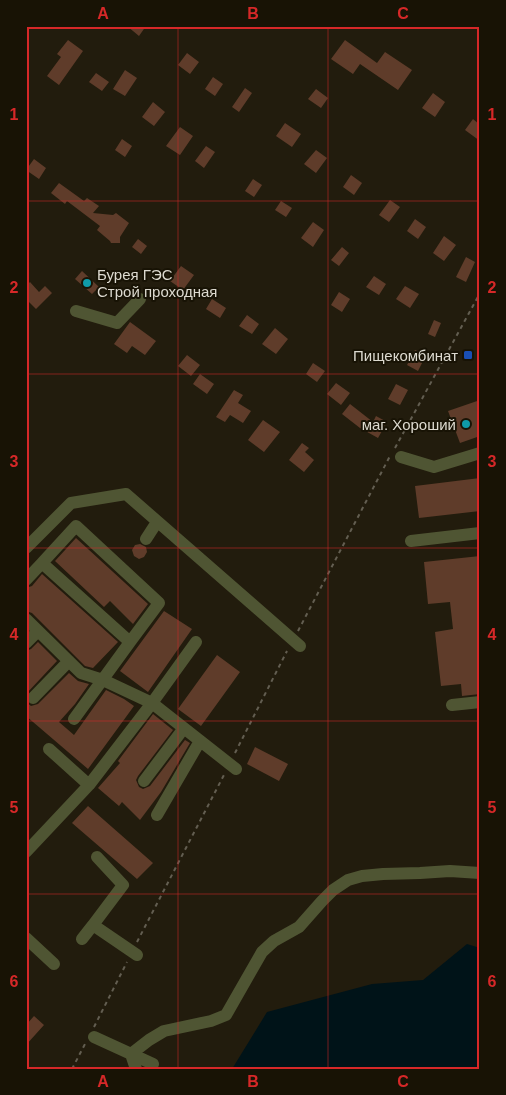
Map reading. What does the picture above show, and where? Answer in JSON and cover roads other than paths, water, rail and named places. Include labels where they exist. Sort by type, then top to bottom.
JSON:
[{"type":"street","points":[[76,311],[117,323],[140,299]]},
{"type":"street","points":[[401,458],[434,466],[480,453]]},
{"type":"street","points":[[26,548],[71,503],[126,494],[296,643]]},
{"type":"street","points":[[146,539],[157,522]]},
{"type":"street","points":[[26,580],[76,526],[160,604],[74,718]]},
{"type":"street","points":[[411,541],[480,533]]},
{"type":"street","points":[[42,563],[130,642]]},
{"type":"street","points":[[26,619],[81,673],[103,680],[152,703],[233,767]]},
{"type":"street","points":[[26,643],[38,631]]},
{"type":"street","points":[[26,852],[89,785],[196,642]]},
{"type":"street","points":[[33,698],[69,661]]},
{"type":"street","points":[[452,705],[480,702]]},
{"type":"street","points":[[144,781],[184,728]]},
{"type":"street","points":[[156,814],[200,741]]},
{"type":"street","points":[[49,749],[89,785]]},
{"type":"street","points":[[82,939],[123,884],[97,857]]},
{"type":"street","points":[[131,1054],[164,1031],[212,1020],[226,1014],[262,952],[274,941],[299,927],[333,890],[348,880],[362,876],[383,874],[450,871],[480,873]]},
{"type":"street","points":[[94,925],[135,954]]},
{"type":"street","points":[[26,938],[54,964]]},
{"type":"street","points":[[91,1036],[153,1064]]},
{"type":"street","points":[[131,1054],[136,1069]]},
{"type":"place","name":"Бурея ГЭС Строй проходная","points":[[87,283]]},
{"type":"place","name":"Пищекомбинат","points":[[468,355]]},
{"type":"place","name":"маг. Хороший","points":[[466,424]]}]
